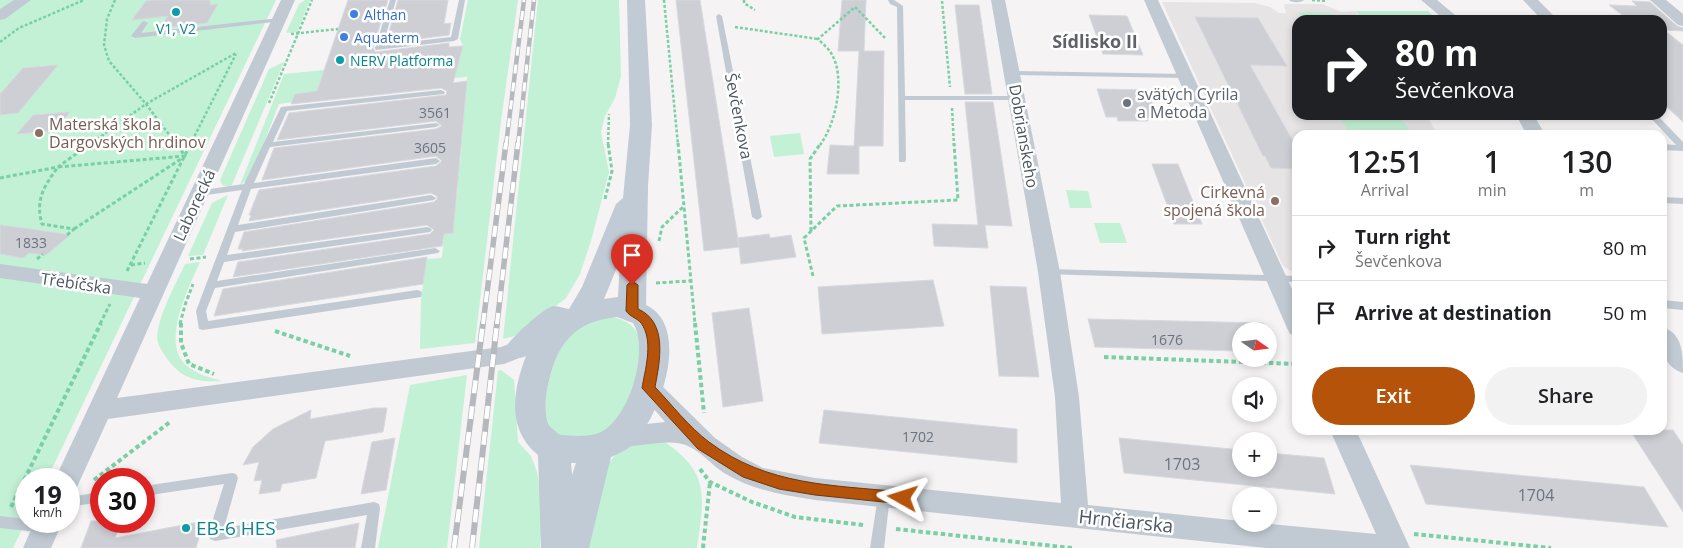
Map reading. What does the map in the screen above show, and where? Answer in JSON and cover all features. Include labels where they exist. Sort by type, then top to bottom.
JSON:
[{"type":"main road","points":[[632,311],[636,186],[641,125],[636,0]]},
{"type":"main road","points":[[559,548],[554,449],[535,432],[530,412],[535,374],[553,335],[586,304],[636,186]]},
{"type":"main road","points":[[512,351],[534,338],[559,313],[586,304],[598,308],[617,307],[632,311],[642,316],[650,326],[654,360],[648,388],[638,412],[608,442],[571,548]]},
{"type":"main road","points":[[554,449],[608,442]]},
{"type":"street","points":[[0,16],[24,0]]},
{"type":"street","name":"Laborecká","points":[[73,468],[288,0]]},
{"type":"street","name":"Dobrianskeho","points":[[998,0],[1049,272],[1067,397],[1075,516]]},
{"type":"street","points":[[1151,0],[1292,315]]},
{"type":"street","points":[[1428,0],[1448,15]]},
{"type":"street","points":[[1530,0],[1546,15]]},
{"type":"street","points":[[1657,0],[1683,22]]},
{"type":"street","name":"Třebíčska","points":[[0,271],[153,292]]},
{"type":"street","points":[[100,410],[512,351],[553,335]]},
{"type":"street","points":[[1667,342],[1683,364]]},
{"type":"street","points":[[512,351],[535,374]]},
{"type":"street","name":"Hrnčiarska","points":[[648,388],[702,429],[748,473],[771,480],[815,489],[1374,548]]},
{"type":"street","name":"Hrnčiarska","points":[[608,442],[661,432],[702,429]]},
{"type":"street","points":[[1346,435],[1407,541]]},
{"type":"lane","points":[[393,0],[379,48],[454,39],[462,0]]},
{"type":"lane","points":[[891,0],[892,3],[900,6],[902,160]]},
{"type":"lane","points":[[1292,0],[1301,0]]},
{"type":"lane","points":[[144,23],[135,36],[280,20]]},
{"type":"lane","name":"Ševčenkova","points":[[720,20],[757,216]]},
{"type":"lane","points":[[1012,72],[1185,76]]},
{"type":"lane","points":[[418,294],[202,326],[200,311],[212,285],[248,188],[284,109],[441,92]]},
{"type":"lane","points":[[902,98],[1017,98]]},
{"type":"lane","points":[[1657,120],[1666,130]]},
{"type":"lane","points":[[267,146],[436,125]]},
{"type":"lane","points":[[1667,131],[1683,148]]},
{"type":"lane","points":[[1667,147],[1683,148]]},
{"type":"lane","points":[[199,194],[436,161]]},
{"type":"lane","points":[[232,228],[431,198]]},
{"type":"lane","points":[[1667,200],[1683,201]]},
{"type":"lane","points":[[221,259],[427,230]]},
{"type":"lane","points":[[212,285],[435,251]]},
{"type":"lane","points":[[1049,272],[1292,279]]},
{"type":"lane","points":[[1667,304],[1683,306]]},
{"type":"lane","points":[[155,489],[232,478],[215,535],[374,508],[368,548]]},
{"type":"lane","points":[[877,548],[884,496]]},
{"type":"lane","points":[[1,522],[15,525]]},
{"type":"path","points":[[0,42],[19,28],[84,0]]},
{"type":"path","points":[[116,0],[107,19],[104,45],[109,61],[146,104],[185,156]]},
{"type":"path","points":[[664,0],[704,414],[702,429]]},
{"type":"path","points":[[744,0],[744,3],[755,10]]},
{"type":"path","points":[[818,39],[855,7],[901,53]]},
{"type":"path","points":[[720,20],[818,39],[832,54],[840,83],[830,133],[810,159],[811,231]]},
{"type":"path","points":[[298,33],[338,29]]},
{"type":"path","points":[[74,229],[42,224],[37,211],[37,199],[58,167],[146,104],[236,54],[123,278]]},
{"type":"path","points":[[605,200],[612,171],[608,146],[609,114]]},
{"type":"path","points":[[0,178],[58,167],[185,156]]},
{"type":"path","points":[[67,235],[185,156]]},
{"type":"path","points":[[658,246],[662,227],[684,206]]},
{"type":"path","points":[[130,265],[148,263]]},
{"type":"path","points":[[651,284],[690,281]]},
{"type":"path","points":[[1,522],[112,301]]},
{"type":"path","points":[[244,320],[353,357]]},
{"type":"path","points":[[1104,357],[1292,364]]},
{"type":"path","points":[[109,468],[152,434],[175,420]]},
{"type":"path","points":[[703,548],[710,482]]},
{"type":"path","points":[[1407,541],[1550,548]]},
{"type":"shaded area","name":"Cirkevná spojená škola","points":[[1162,2],[1255,3],[1270,7],[1279,13],[1286,13],[1284,4],[1322,4],[1342,12],[1355,11],[1358,15],[1292,15],[1292,120],[1429,120],[1435,130],[1292,130],[1292,271],[1283,266]]},
{"type":"green space","points":[[0,0],[276,0],[52,468],[15,468],[15,533],[20,533],[13,548],[0,548]]},
{"type":"green space","points":[[305,0],[310,0],[297,32],[286,33],[299,4]]},
{"type":"green space","points":[[468,0],[518,0],[501,121],[475,343],[420,349],[421,301],[426,259],[442,258],[444,234],[453,232],[458,186],[442,170],[460,167],[467,77],[454,78],[454,75],[295,94],[292,102],[279,104],[250,178],[240,185],[284,74],[355,67],[353,76],[458,64],[463,46],[460,39]]},
{"type":"green space","points":[[538,0],[619,0],[621,76],[615,98],[605,116],[601,132],[609,172],[591,241],[580,274],[566,298],[518,335],[503,339]]},
{"type":"green space","points":[[1356,11],[1428,11],[1432,15],[1359,15]]},
{"type":"green space","points":[[1298,12],[1331,13],[1333,15],[1300,15]]},
{"type":"green space","points":[[284,62],[231,187],[222,185],[220,180],[269,69]]},
{"type":"green space","points":[[1341,120],[1402,120],[1409,130],[1348,130]]},
{"type":"green space","points":[[800,133],[804,154],[774,157],[770,136]]},
{"type":"green space","points":[[1066,190],[1088,191],[1092,208],[1070,208]]},
{"type":"green space","points":[[228,195],[203,255],[188,256],[212,203]]},
{"type":"green space","points":[[1094,223],[1120,223],[1127,243],[1100,243]]},
{"type":"green space","points":[[200,262],[179,315],[176,344],[179,356],[187,366],[208,377],[222,381],[202,381],[184,375],[171,364],[158,343],[157,335],[162,314],[185,264]]},
{"type":"green space","points":[[612,317],[626,322],[634,329],[639,338],[641,349],[637,373],[619,422],[592,438],[569,437],[555,432],[548,422],[546,406],[547,388],[559,352],[568,337],[580,325],[593,320]]},
{"type":"green space","points":[[501,370],[514,380],[518,442],[531,456],[537,472],[543,507],[540,548],[479,548],[498,371]]},
{"type":"green space","points":[[467,375],[447,548],[378,548],[410,385]]},
{"type":"green space","points":[[663,441],[690,464],[697,475],[701,487],[702,500],[697,548],[585,548],[598,489],[610,462],[619,452],[631,445]]},
{"type":"building","name":"V1, V2","points":[[210,0],[210,5],[218,4],[207,23],[160,28],[168,16],[132,20],[146,1]]},
{"type":"building","points":[[348,0],[388,0],[373,47],[375,52],[449,43],[449,47],[463,46],[453,83],[467,81],[453,233],[444,234],[442,246],[233,277],[238,262],[430,234],[434,230],[427,225],[242,251],[243,249],[238,249],[244,232],[434,202],[437,199],[437,196],[431,193],[249,221],[251,215],[249,215],[259,190],[436,166],[442,161],[436,156],[262,180],[274,148],[436,129],[442,126],[436,121],[277,140],[289,113],[446,95],[447,91],[441,88],[291,104],[295,94],[317,91]]},
{"type":"building","points":[[398,0],[448,0],[444,24],[451,23],[449,35],[386,43]]},
{"type":"building","points":[[676,0],[700,0],[738,238],[769,234],[770,238],[791,235],[796,257],[741,264],[739,247],[704,251]]},
{"type":"building","points":[[842,0],[866,0],[864,51],[884,51],[883,146],[859,146],[859,174],[827,174],[830,145],[854,146],[859,51],[838,51]]},
{"type":"building","points":[[1632,1],[1650,2],[1665,15],[1622,15],[1609,5],[1637,6]]},
{"type":"building","points":[[955,5],[979,5],[992,94],[965,94]]},
{"type":"building","points":[[1089,15],[1127,16],[1143,55],[1103,54]]},
{"type":"building","name":"Cirkevná spojená škola","points":[[1195,17],[1258,18],[1287,66],[1250,65],[1292,139],[1292,169],[1271,168],[1265,156],[1263,156]]},
{"type":"building","points":[[1667,17],[1677,26],[1683,28],[1683,31],[1667,30]]},
{"type":"building","points":[[1667,32],[1683,45],[1683,122],[1667,107]]},
{"type":"building","points":[[58,65],[18,113],[0,115],[0,94],[23,68]]},
{"type":"building","name":"svätých Cyrila a Metoda","points":[[1097,89],[1147,90],[1158,118],[1146,118],[1148,121],[1118,121],[1117,117],[1106,117]]},
{"type":"building","points":[[965,102],[993,102],[1012,226],[985,225],[988,248],[934,246],[932,224],[978,225]]},
{"type":"building","points":[[70,112],[55,131],[17,134],[33,115]]},
{"type":"building","points":[[1152,164],[1178,164],[1202,224],[1174,224]]},
{"type":"building","points":[[0,225],[70,235],[46,255],[29,253],[23,258],[0,254]]},
{"type":"building","points":[[427,257],[423,284],[214,316],[223,289]]},
{"type":"building","points":[[933,280],[944,326],[822,334],[818,287]]},
{"type":"building","points":[[990,286],[1026,287],[1039,377],[999,376]]},
{"type":"building","points":[[749,308],[763,401],[723,407],[712,313]]},
{"type":"building","points":[[1088,319],[1232,322],[1232,351],[1095,347]]},
{"type":"building","points":[[374,408],[387,408],[383,432],[325,441],[316,478],[282,484],[280,491],[259,494],[262,480],[254,481],[259,462],[243,465],[253,447],[273,429],[311,410],[310,419]]},
{"type":"building","points":[[824,410],[1017,429],[1017,463],[819,443]]},
{"type":"building","points":[[1667,430],[1673,430],[1683,445],[1683,512],[1633,435],[1667,435]]},
{"type":"building","points":[[395,438],[386,490],[361,494],[372,442]]},
{"type":"building","points":[[1119,438],[1232,449],[1232,477],[1277,477],[1277,454],[1324,458],[1335,494],[1277,487],[1124,473]]},
{"type":"building","points":[[1410,465],[1644,487],[1668,527],[1426,504]]},
{"type":"building","name":"EB-6 HES","points":[[204,521],[196,548],[81,548],[90,524],[90,533],[117,533],[115,538],[141,533],[155,533],[155,530]]},
{"type":"building","points":[[359,523],[355,548],[277,548],[276,540]]},
{"type":"railway","points":[[506,145],[524,0]]},
{"type":"railway","points":[[518,145],[534,0]]},
{"type":"railway","points":[[483,324],[506,143]]},
{"type":"railway","points":[[497,324],[518,143]]},
{"type":"railway","points":[[454,548],[483,323]]},
{"type":"railway","points":[[472,548],[497,323]]},
{"type":"place","name":"V1, V2","points":[[176,12]]},
{"type":"place","name":"Althan","points":[[354,14]]},
{"type":"place","name":"Aquaterm","points":[[344,37]]},
{"type":"place","name":"NERV Platforma","points":[[340,60]]},
{"type":"place","name":"svätých Cyrila a Metoda","points":[[1127,103]]},
{"type":"place","name":"Materská škola Dargovských hrdinov","points":[[39,133]]},
{"type":"place","name":"Cirkevná spojená škola","points":[[1275,201]]},
{"type":"place","name":"EB-6 HES","points":[[186,528]]},
{"type":"district","name":"Sídlisko II","points":[[1095,41]]},
{"type":"route","points":[[632,285],[632,311],[642,316],[650,326],[653,342],[654,360],[648,388],[694,438],[748,473],[779,483],[815,489],[903,498]]}]
